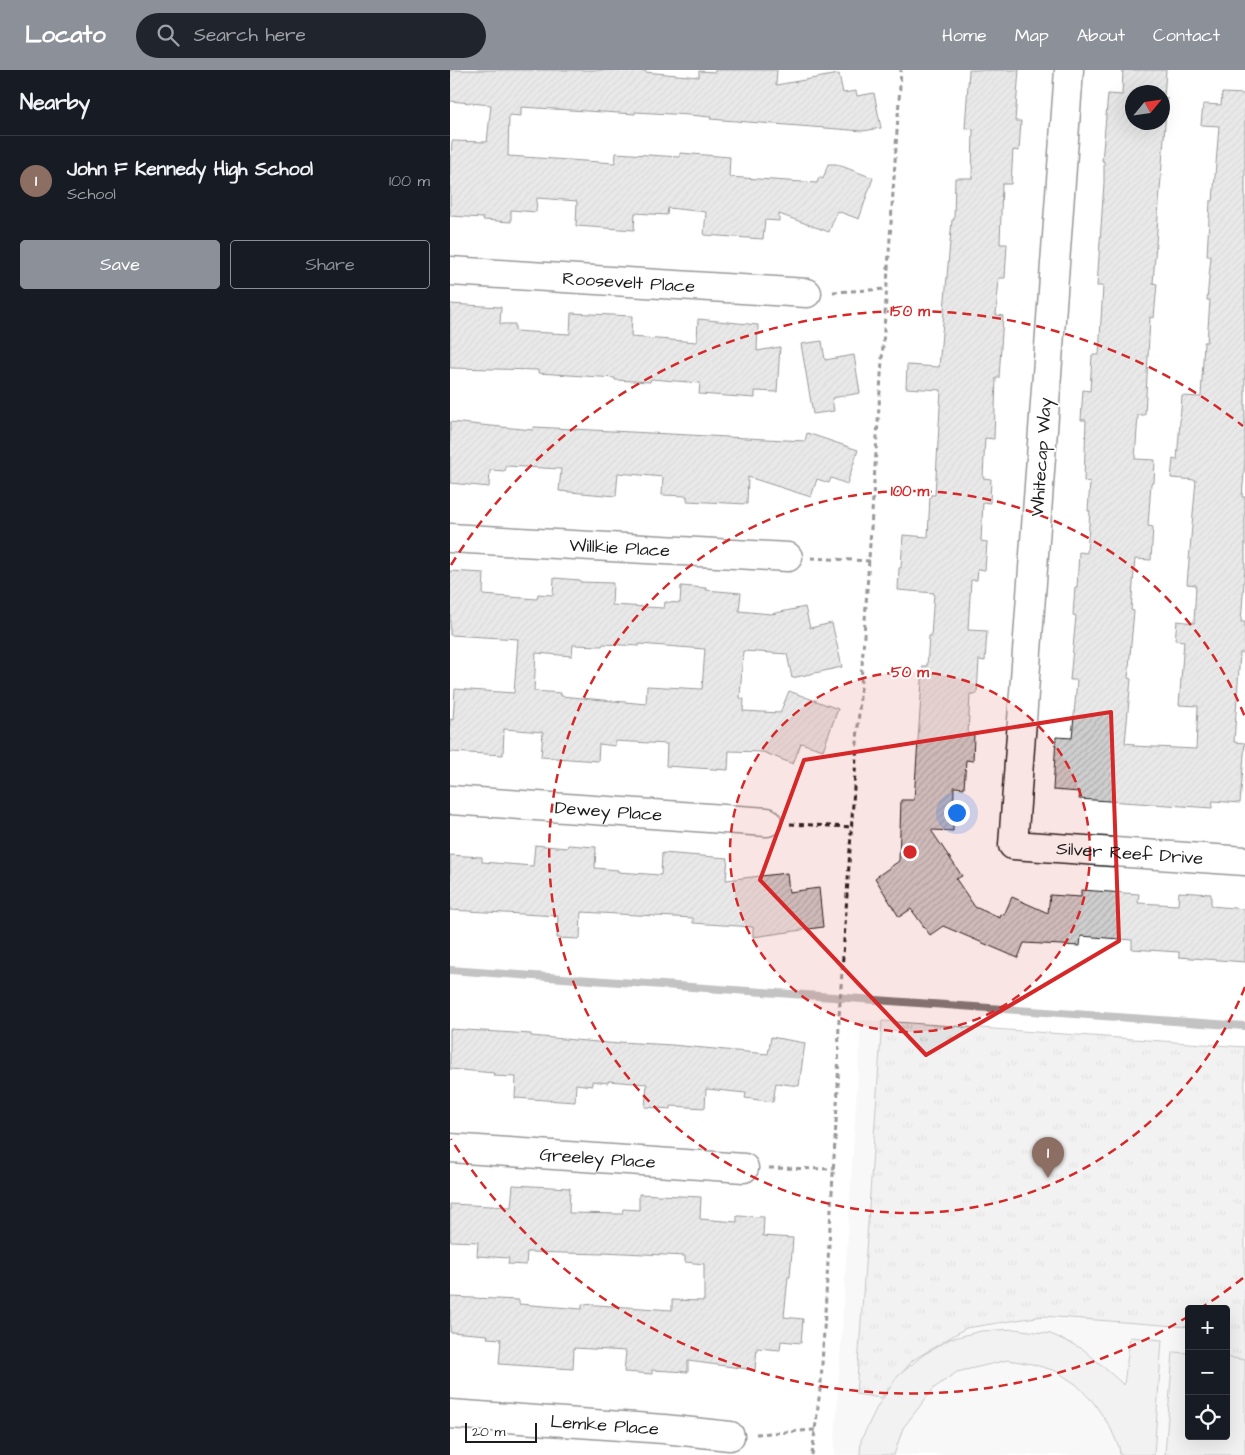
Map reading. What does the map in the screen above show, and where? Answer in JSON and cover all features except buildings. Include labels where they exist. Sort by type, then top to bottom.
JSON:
[{"type":"street","name":"Whitecap Way","points":[[1013,845],[1069,70]]},
{"type":"street","name":"Roosevelt Place","points":[[450,271],[807,293]]},
{"type":"street","name":"Willkie Place","points":[[450,538],[788,557]]},
{"type":"street","name":"Dewey Place","points":[[450,800],[767,822]]},
{"type":"street","name":"Silver Reef Drive","points":[[1013,845],[1245,862]]},
{"type":"street","name":"Greeley Place","points":[[450,1148],[744,1168]]},
{"type":"street","name":"Lemke Place","points":[[450,1414],[664,1429],[730,1436]]},
{"type":"path","points":[[812,1455],[821,1382],[838,1088],[839,1017],[902,70]]},
{"type":"path","points":[[807,293],[887,289]]},
{"type":"path","points":[[788,557],[870,562]]},
{"type":"path","points":[[767,822],[853,827]]},
{"type":"path","points":[[744,1168],[834,1168]]},
{"type":"path","points":[[730,1436],[815,1430]]},
{"type":"highlighted area","points":[[1111,712],[1119,941],[926,1055],[760,880],[804,760]]},
{"type":"shaded area","points":[[861,1020],[1245,1047],[1245,1455],[834,1455]]},
{"type":"green space","points":[[882,1021],[1245,1047],[1245,1360],[1230,1358],[1230,1305],[1185,1305],[1185,1327],[1043,1316],[966,1328],[913,1360],[881,1398],[856,1394]]},
{"type":"green space","points":[[1015,1329],[1051,1334],[1083,1349],[1124,1385],[1130,1337],[1162,1340],[1154,1455],[1120,1455],[1119,1447],[1110,1427],[1094,1403],[1077,1385],[1056,1371],[1008,1360],[957,1372],[934,1388],[903,1428],[894,1455],[860,1455],[861,1440],[877,1407],[897,1377],[923,1355],[950,1339],[981,1331]]},
{"type":"green space","points":[[1173,1352],[1185,1353],[1185,1440],[1230,1440],[1230,1358],[1245,1360],[1245,1455],[1165,1455]]},
{"type":"waterway","points":[[450,970],[1245,1026]]},
{"type":"place","name":"John F Kennedy High School","points":[[1048,1178]]}]
